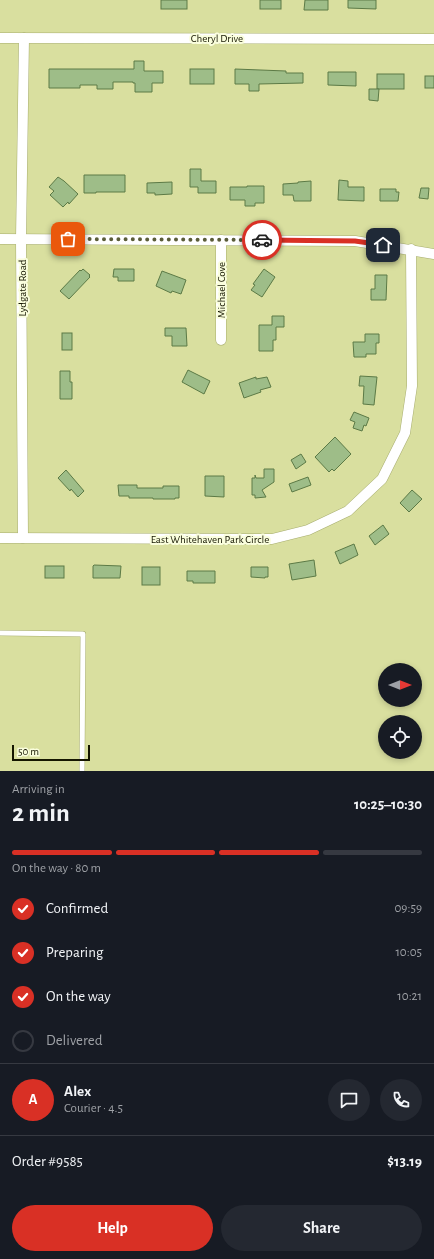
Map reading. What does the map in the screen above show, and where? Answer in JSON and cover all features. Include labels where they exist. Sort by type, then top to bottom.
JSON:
[{"type":"street","name":"Cheryl Drive","points":[[0,38],[434,39]]},
{"type":"street","name":"Lydgate Road","points":[[23,538],[22,239],[24,38]]},
{"type":"street","points":[[0,239],[355,241],[434,254]]},
{"type":"street","name":"Michael Cove","points":[[221,240],[221,340]]},
{"type":"street","name":"East Whitehaven Park Circle","points":[[0,538],[272,539],[308,530],[348,512],[382,479],[405,433],[412,386],[411,249]]},
{"type":"lane","points":[[0,633],[83,634],[82,771]]},
{"type":"building","points":[[161,0],[187,0],[187,9],[161,9]]},
{"type":"building","points":[[260,0],[281,0],[281,9],[260,9]]},
{"type":"building","points":[[305,0],[328,0],[328,10],[304,10]]},
{"type":"building","points":[[348,0],[376,0],[376,9],[348,8]]},
{"type":"building","points":[[134,61],[144,61],[144,71],[163,71],[163,83],[152,83],[152,92],[135,92],[135,83],[133,82],[113,82],[113,89],[97,89],[97,85],[80,85],[80,88],[49,88],[49,69],[134,69]]},
{"type":"building","points":[[190,69],[214,69],[214,84],[190,84]]},
{"type":"building","points":[[235,69],[303,73],[303,83],[259,84],[259,91],[249,91],[249,84],[235,84]]},
{"type":"building","points":[[328,72],[356,72],[356,86],[328,85]]},
{"type":"building","points":[[377,74],[404,74],[404,89],[377,89]]},
{"type":"building","points":[[425,76],[434,76],[434,88],[425,88]]},
{"type":"building","points":[[369,89],[379,89],[378,101],[369,100]]},
{"type":"building","points":[[190,169],[201,169],[201,181],[216,181],[216,193],[198,193],[198,187],[190,187]]},
{"type":"building","points":[[84,175],[125,175],[125,192],[84,193]]},
{"type":"building","points":[[58,177],[78,194],[69,204],[68,202],[63,207],[50,195],[54,191],[49,187]]},
{"type":"building","points":[[339,180],[348,181],[348,187],[364,187],[364,201],[338,200]]},
{"type":"building","points":[[311,181],[311,201],[294,201],[293,195],[283,195],[283,184]]},
{"type":"building","points":[[172,182],[172,194],[155,195],[155,193],[147,193],[147,183]]},
{"type":"building","points":[[264,186],[264,203],[255,203],[255,206],[245,206],[245,200],[230,200],[230,187]]},
{"type":"building","points":[[421,188],[429,188],[428,199],[419,198]]},
{"type":"building","points":[[380,189],[396,189],[396,192],[399,192],[398,201],[380,201]]},
{"type":"building","points":[[83,269],[90,275],[90,277],[69,299],[60,291],[80,270],[81,271]]},
{"type":"building","points":[[114,269],[134,269],[134,281],[118,281],[118,277],[113,277]]},
{"type":"building","points":[[264,269],[275,277],[262,297],[251,290],[255,285],[253,284]]},
{"type":"building","points":[[162,271],[186,280],[181,294],[172,291],[171,293],[156,286]]},
{"type":"building","points":[[375,275],[387,275],[386,300],[371,300],[371,289],[375,289]]},
{"type":"building","points":[[272,316],[284,316],[284,327],[276,327],[276,340],[273,340],[273,351],[259,351],[259,325],[272,325]]},
{"type":"building","points":[[165,328],[186,328],[187,346],[172,346],[172,336],[165,336]]},
{"type":"building","points":[[62,333],[72,333],[72,350],[62,350]]},
{"type":"building","points":[[365,334],[379,334],[379,343],[376,343],[376,354],[366,354],[366,357],[354,357],[353,342],[365,342]]},
{"type":"building","points":[[188,370],[210,381],[204,394],[182,382]]},
{"type":"building","points":[[60,371],[70,371],[70,382],[72,382],[72,399],[60,399]]},
{"type":"building","points":[[360,376],[377,377],[374,405],[363,404],[364,386],[359,386]]},
{"type":"building","points":[[256,377],[256,379],[267,377],[271,387],[260,390],[261,392],[244,398],[239,383]]},
{"type":"building","points":[[354,412],[369,418],[362,431],[353,428],[355,422],[350,420]]},
{"type":"building","points":[[335,437],[351,454],[334,471],[332,469],[329,472],[315,457]]},
{"type":"building","points":[[301,454],[306,462],[296,469],[291,460]]},
{"type":"building","points":[[264,469],[274,469],[274,482],[262,490],[266,497],[255,498],[255,495],[252,495],[252,478],[255,478],[255,475],[256,478],[264,478]]},
{"type":"building","points":[[66,470],[84,491],[78,497],[58,478]]},
{"type":"building","points":[[205,476],[224,476],[224,497],[205,496]]},
{"type":"building","points":[[308,477],[311,485],[292,492],[289,484]]},
{"type":"building","points":[[118,485],[137,485],[137,488],[163,488],[163,486],[179,486],[179,498],[153,499],[119,496]]},
{"type":"building","points":[[412,490],[422,499],[409,512],[400,503]]},
{"type":"building","points":[[383,525],[389,534],[375,545],[369,536]]},
{"type":"building","points":[[354,544],[358,555],[340,564],[335,552]]},
{"type":"building","points":[[314,560],[316,576],[292,580],[289,564]]},
{"type":"building","points":[[94,565],[121,566],[120,578],[93,578]]},
{"type":"building","points":[[45,566],[64,566],[64,578],[45,578]]},
{"type":"building","points":[[142,567],[160,567],[160,585],[142,585]]},
{"type":"building","points":[[251,567],[268,567],[268,577],[251,577]]},
{"type":"building","points":[[187,571],[215,571],[215,583],[193,583],[193,581],[187,581]]},
{"type":"way so far","points":[[68,239],[262,240]]},
{"type":"route","points":[[262,240],[355,241],[383,245]]}]
